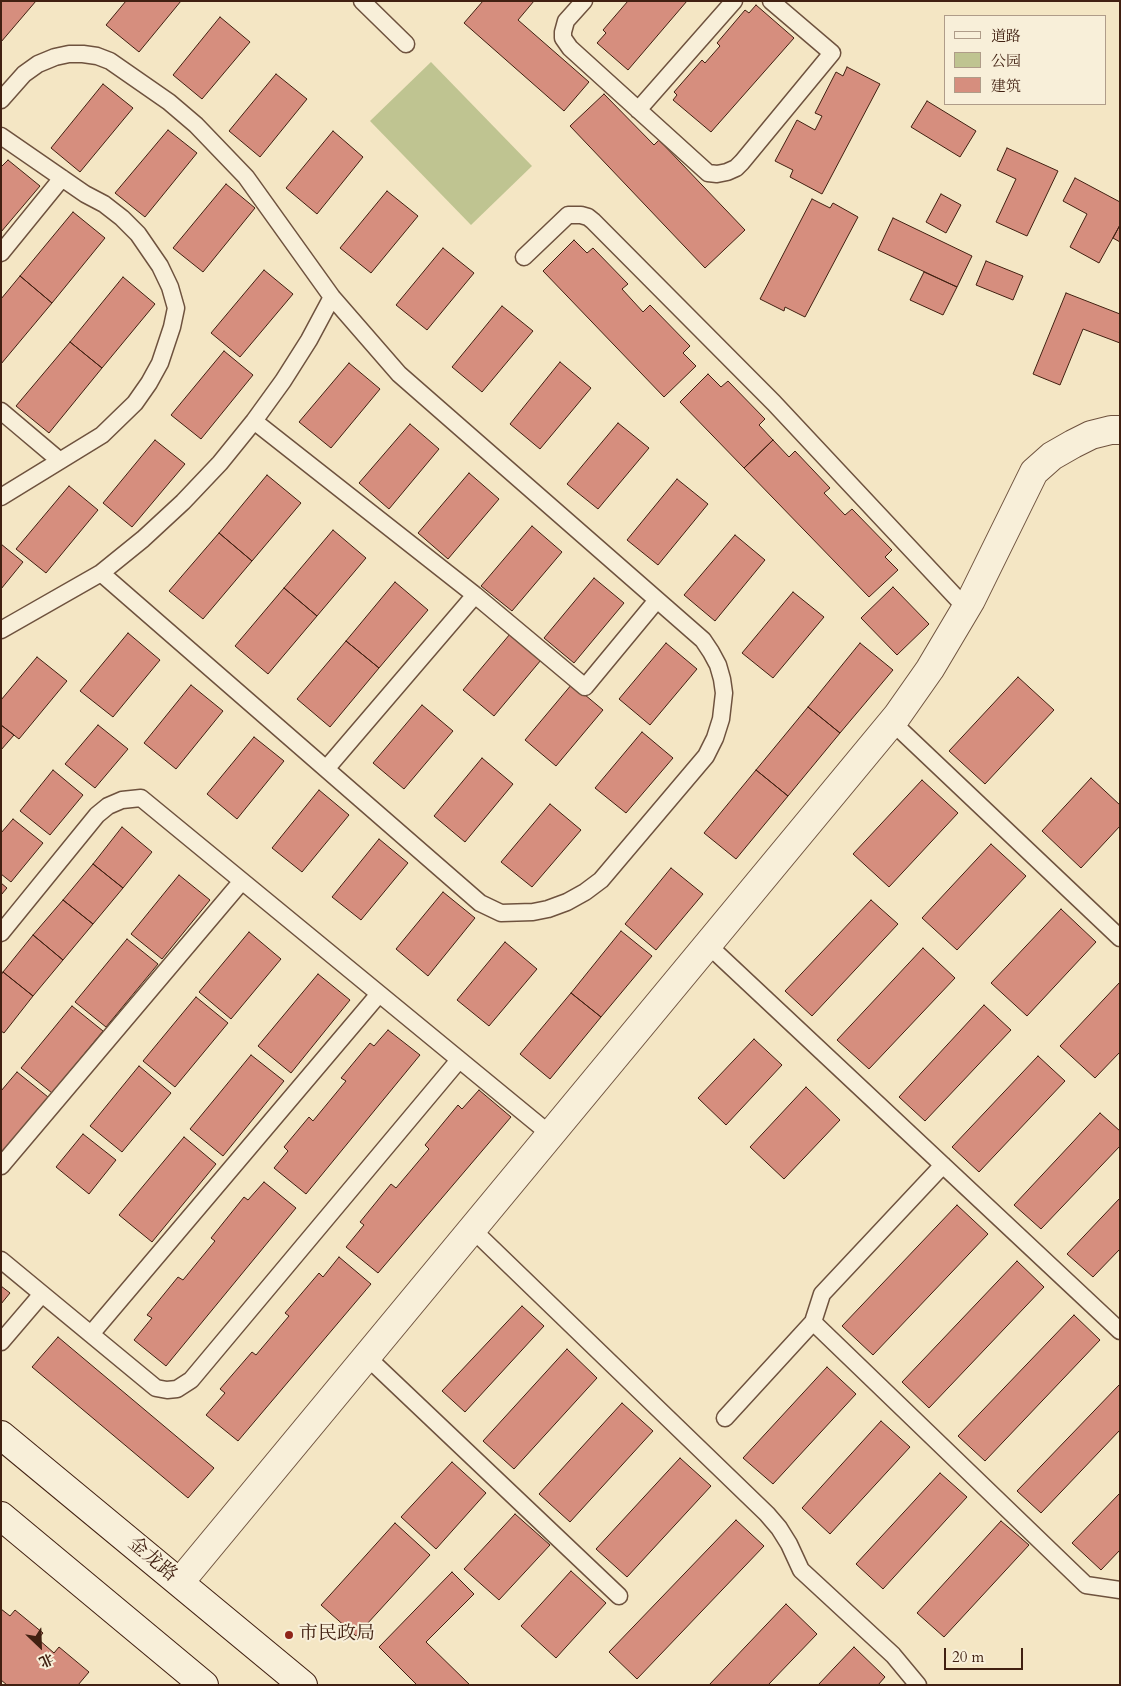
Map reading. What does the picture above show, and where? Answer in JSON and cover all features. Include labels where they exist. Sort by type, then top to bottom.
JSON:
[{"type":"street","points":[[180,1582],[892,722],[930,670],[971,600],[1034,472],[1052,456],[1073,444],[1092,435],[1120,430]]},
{"type":"street","name":"金龙路","points":[[1,1435],[302,1685]]},
{"type":"street","points":[[1,1516],[204,1685]]},
{"type":"lane","points":[[362,1],[406,44]]},
{"type":"lane","points":[[584,1],[566,21],[562,32],[563,38],[570,48],[708,173],[717,174],[736,168],[742,162],[832,53],[771,1]]},
{"type":"lane","points":[[638,110],[734,1]]},
{"type":"lane","points":[[1,100],[24,74],[38,64],[55,57],[83,54],[97,56],[110,61],[140,80],[196,125],[246,177],[332,297],[398,374],[703,640],[718,665],[722,679],[724,699],[721,719],[715,738],[706,756],[601,880],[567,902],[548,909],[517,914],[501,913],[480,902],[101,573]]},
{"type":"lane","points":[[1,136],[122,218],[138,234],[160,266],[170,287],[176,308],[160,363],[135,403],[102,435],[1,497]]},
{"type":"lane","points":[[1,253],[62,178]]},
{"type":"lane","points":[[524,257],[568,215],[588,217],[774,403],[966,608]]},
{"type":"lane","points":[[1,630],[101,573],[143,539],[183,502],[220,463],[283,382],[309,340],[332,297]]},
{"type":"lane","points":[[1,410],[59,460]]},
{"type":"lane","points":[[254,421],[474,595],[584,687],[657,600]]},
{"type":"lane","points":[[326,769],[474,595]]},
{"type":"lane","points":[[892,722],[1120,938]]},
{"type":"lane","points":[[1,932],[97,815],[108,806],[122,800],[140,798],[550,1135]]},
{"type":"lane","points":[[1,1166],[242,881]]},
{"type":"lane","points":[[708,945],[1120,1332]]},
{"type":"lane","points":[[91,1334],[379,994]]},
{"type":"lane","points":[[1,1260],[156,1388],[167,1390],[177,1388],[191,1380],[460,1060]]},
{"type":"lane","points":[[725,1418],[813,1322],[822,1294],[942,1165]]},
{"type":"lane","points":[[472,1229],[767,1514],[789,1544],[800,1570],[893,1655],[918,1685]]},
{"type":"lane","points":[[1,1342],[42,1294]]},
{"type":"lane","points":[[813,1322],[1086,1585],[1120,1590]]},
{"type":"lane","points":[[367,1357],[620,1596]]},
{"type":"green space","points":[[431,62],[532,166],[471,225],[370,121]]},
{"type":"building","points":[[1,1],[36,1],[1,42]]},
{"type":"building","points":[[126,1],[181,1],[139,52],[106,25]]},
{"type":"building","points":[[483,1],[534,1],[518,20],[589,82],[564,111],[464,23]]},
{"type":"building","points":[[628,1],[687,1],[628,70],[597,43],[606,33],[603,30]]},
{"type":"building","points":[[756,5],[794,38],[711,132],[673,100],[677,95],[674,92],[702,60],[705,63],[720,46],[717,43],[745,10],[749,13]]},
{"type":"building","points":[[220,17],[250,42],[202,99],[173,75]]},
{"type":"building","points":[[847,67],[880,84],[822,194],[790,177],[793,170],[775,161],[797,120],[815,130],[822,116],[815,113],[836,72],[843,76]]},
{"type":"building","points":[[276,74],[307,99],[260,157],[229,131]]},
{"type":"building","points":[[103,84],[133,108],[80,172],[51,148]]},
{"type":"building","points":[[604,94],[654,145],[659,140],[745,230],[705,268],[570,126]]},
{"type":"building","points":[[927,101],[976,131],[960,157],[911,127]]},
{"type":"building","points":[[168,130],[197,153],[145,217],[115,193]]},
{"type":"building","points":[[333,131],[363,157],[317,214],[286,188]]},
{"type":"building","points":[[1007,148],[1058,171],[1027,236],[996,222],[1016,179],[997,170]]},
{"type":"building","points":[[8,160],[40,186],[1,232],[1,167]]},
{"type":"building","points":[[1075,178],[1120,202],[1120,225],[1099,263],[1070,247],[1087,214],[1063,201]]},
{"type":"building","points":[[226,184],[255,208],[203,272],[173,248]]},
{"type":"building","points":[[387,191],[418,216],[371,273],[340,248]]},
{"type":"building","points":[[941,194],[961,205],[946,233],[926,222]]},
{"type":"building","points":[[812,199],[830,208],[833,203],[858,217],[805,317],[785,307],[784,311],[760,299]]},
{"type":"building","points":[[73,212],[105,238],[52,303],[20,276]]},
{"type":"building","points":[[893,218],[972,256],[957,287],[878,250]]},
{"type":"building","points":[[1120,225],[1120,242],[1113,238]]},
{"type":"building","points":[[574,240],[587,253],[593,248],[628,284],[622,289],[643,312],[650,305],[690,346],[683,353],[696,366],[664,397],[543,271]]},
{"type":"building","points":[[443,248],[474,273],[427,330],[396,305]]},
{"type":"building","points":[[986,261],[1023,276],[1013,300],[976,285]]},
{"type":"building","points":[[264,270],[293,294],[240,357],[211,333]]},
{"type":"building","points":[[924,272],[957,287],[943,315],[910,300]]},
{"type":"building","points":[[20,276],[52,303],[1,364],[1,299]]},
{"type":"building","points":[[123,277],[155,304],[102,368],[70,342]]},
{"type":"building","points":[[1066,293],[1120,314],[1120,343],[1083,329],[1060,385],[1033,374]]},
{"type":"building","points":[[502,306],[533,331],[482,392],[452,367]]},
{"type":"building","points":[[70,342],[102,368],[49,433],[16,406]]},
{"type":"building","points":[[224,351],[253,375],[201,439],[171,415]]},
{"type":"building","points":[[560,362],[591,388],[540,449],[510,424]]},
{"type":"building","points":[[349,363],[380,389],[331,448],[299,422]]},
{"type":"building","points":[[708,374],[721,387],[728,381],[765,419],[759,425],[773,440],[744,468],[680,402]]},
{"type":"building","points":[[618,423],[649,448],[598,509],[567,484]]},
{"type":"building","points":[[410,424],[439,449],[389,509],[359,483]]},
{"type":"building","points":[[155,440],[185,464],[132,527],[103,503]]},
{"type":"building","points":[[773,440],[789,457],[795,451],[830,488],[824,493],[845,515],[852,509],[892,550],[885,557],[898,570],[869,597],[744,468]]},
{"type":"building","points":[[469,473],[499,499],[448,559],[418,533]]},
{"type":"building","points":[[267,475],[301,503],[252,561],[219,533]]},
{"type":"building","points":[[677,479],[708,504],[658,565],[627,540]]},
{"type":"building","points":[[69,486],[98,510],[46,573],[16,549]]},
{"type":"building","points":[[532,526],[562,552],[512,611],[481,586]]},
{"type":"building","points":[[333,530],[366,558],[317,616],[284,588]]},
{"type":"building","points":[[219,533],[252,561],[203,619],[169,591]]},
{"type":"building","points":[[735,535],[765,560],[715,621],[684,595]]},
{"type":"building","points":[[1,544],[23,562],[1,589]]},
{"type":"building","points":[[594,578],[624,603],[574,663],[544,638]]},
{"type":"building","points":[[395,582],[428,610],[379,668],[346,641]]},
{"type":"building","points":[[893,587],[929,624],[897,655],[861,618]]},
{"type":"building","points":[[284,588],[317,616],[268,674],[235,646]]},
{"type":"building","points":[[793,592],[824,617],[773,678],[742,653]]},
{"type":"building","points":[[128,633],[160,660],[113,717],[80,691]]},
{"type":"building","points":[[510,634],[541,660],[494,716],[463,690]]},
{"type":"building","points":[[346,641],[379,668],[330,727],[297,699]]},
{"type":"building","points":[[666,643],[697,669],[650,725],[619,699]]},
{"type":"building","points":[[860,643],[893,670],[840,733],[808,707]]},
{"type":"building","points":[[37,657],[67,681],[19,739],[1,725],[1,700]]},
{"type":"building","points":[[1018,677],[1054,710],[985,784],[949,751]]},
{"type":"building","points":[[572,684],[603,710],[556,766],[525,740]]},
{"type":"building","points":[[191,685],[223,711],[176,769],[144,743]]},
{"type":"building","points":[[422,705],[453,731],[404,789],[373,763]]},
{"type":"building","points":[[808,707],[840,733],[788,796],[756,770]]},
{"type":"building","points":[[1,725],[14,735],[1,750]]},
{"type":"building","points":[[98,725],[128,749],[95,788],[65,764]]},
{"type":"building","points":[[642,732],[673,758],[626,813],[595,788]]},
{"type":"building","points":[[254,737],[284,761],[237,819],[207,794]]},
{"type":"building","points":[[482,758],[513,784],[465,842],[434,816]]},
{"type":"building","points":[[53,770],[83,795],[50,835],[20,811]]},
{"type":"building","points":[[756,770],[788,796],[736,859],[704,833]]},
{"type":"building","points":[[1091,778],[1120,805],[1120,826],[1081,868],[1042,831]]},
{"type":"building","points":[[922,780],[958,813],[889,887],[853,854]]},
{"type":"building","points":[[319,790],[349,815],[302,872],[272,848]]},
{"type":"building","points":[[550,804],[581,830],[532,887],[501,862]]},
{"type":"building","points":[[13,819],[43,843],[11,882],[1,874],[1,833]]},
{"type":"building","points":[[122,827],[152,852],[123,888],[93,864]]},
{"type":"building","points":[[379,839],[408,863],[361,920],[332,897]]},
{"type":"building","points":[[991,844],[1026,876],[957,950],[922,918]]},
{"type":"building","points":[[93,864],[123,888],[93,924],[63,900]]},
{"type":"building","points":[[671,868],[703,894],[656,950],[625,924]]},
{"type":"building","points":[[179,875],[210,900],[162,959],[131,934]]},
{"type":"building","points":[[1,883],[7,888],[1,895]]},
{"type":"building","points":[[443,892],[475,918],[428,976],[396,949]]},
{"type":"building","points":[[63,900],[93,924],[63,960],[33,935]]},
{"type":"building","points":[[871,900],[898,924],[812,1016],[785,991]]},
{"type":"building","points":[[1061,909],[1096,942],[1027,1016],[991,983]]},
{"type":"building","points":[[621,931],[652,956],[601,1017],[571,993]]},
{"type":"building","points":[[249,932],[281,959],[231,1019],[199,992]]},
{"type":"building","points":[[33,935],[63,960],[33,996],[3,972]]},
{"type":"building","points":[[127,939],[158,964],[106,1027],[75,1002]]},
{"type":"building","points":[[505,942],[537,969],[489,1026],[457,1000]]},
{"type":"building","points":[[923,948],[955,978],[869,1069],[837,1040]]},
{"type":"building","points":[[3,972],[33,996],[4,1033],[1,1031],[1,975]]},
{"type":"building","points":[[318,974],[350,1000],[291,1073],[258,1046]]},
{"type":"building","points":[[1120,982],[1120,1052],[1095,1078],[1060,1046]]},
{"type":"building","points":[[571,993],[601,1017],[550,1079],[520,1054]]},
{"type":"building","points":[[196,997],[228,1023],[175,1087],[143,1061]]},
{"type":"building","points":[[984,1005],[1011,1030],[925,1121],[899,1097]]},
{"type":"building","points":[[72,1006],[103,1031],[52,1093],[21,1068]]},
{"type":"building","points":[[388,1030],[420,1055],[306,1194],[274,1168],[288,1151],[284,1147],[309,1117],[313,1121],[346,1081],[341,1078],[370,1043],[374,1046]]},
{"type":"building","points":[[754,1039],[782,1065],[726,1125],[698,1098]]},
{"type":"building","points":[[251,1055],[284,1081],[223,1156],[190,1129]]},
{"type":"building","points":[[1038,1056],[1065,1081],[979,1172],[952,1147]]},
{"type":"building","points":[[139,1066],[171,1093],[122,1152],[90,1126]]},
{"type":"building","points":[[17,1072],[48,1097],[1,1155],[1,1091]]},
{"type":"building","points":[[806,1087],[840,1120],[784,1179],[750,1147]]},
{"type":"building","points":[[479,1090],[511,1117],[378,1273],[346,1247],[364,1225],[360,1222],[391,1184],[396,1188],[429,1149],[425,1145],[458,1105],[462,1109]]},
{"type":"building","points":[[1100,1113],[1120,1131],[1120,1146],[1041,1229],[1014,1205]]},
{"type":"building","points":[[83,1134],[116,1160],[89,1194],[56,1167]]},
{"type":"building","points":[[184,1137],[216,1164],[152,1242],[119,1215]]},
{"type":"building","points":[[264,1182],[296,1208],[166,1366],[134,1340],[152,1318],[147,1315],[178,1277],[183,1280],[215,1241],[211,1238],[244,1197],[248,1200]]},
{"type":"building","points":[[1120,1198],[1120,1249],[1093,1277],[1067,1254]]},
{"type":"building","points":[[957,1205],[988,1234],[873,1355],[842,1326]]},
{"type":"building","points":[[339,1257],[371,1284],[238,1441],[206,1415],[225,1393],[220,1389],[252,1352],[256,1355],[289,1316],[285,1313],[319,1273],[323,1277]]},
{"type":"building","points":[[1017,1261],[1044,1287],[929,1408],[902,1382]]},
{"type":"building","points":[[1,1286],[10,1293],[1,1304]]},
{"type":"building","points":[[522,1306],[544,1326],[465,1412],[442,1391]]},
{"type":"building","points":[[1074,1315],[1100,1340],[985,1461],[958,1436]]},
{"type":"building","points":[[58,1337],[214,1468],[188,1498],[32,1367]]},
{"type":"building","points":[[567,1349],[597,1378],[514,1469],[483,1441]]},
{"type":"building","points":[[827,1367],[856,1394],[773,1484],[743,1458]]},
{"type":"building","points":[[1120,1384],[1120,1430],[1041,1513],[1017,1491]]},
{"type":"building","points":[[622,1403],[653,1431],[570,1522],[539,1494]]},
{"type":"building","points":[[881,1421],[910,1447],[830,1534],[802,1508]]},
{"type":"building","points":[[680,1458],[711,1486],[627,1577],[596,1549]]},
{"type":"building","points":[[452,1462],[486,1493],[436,1549],[401,1517]]},
{"type":"building","points":[[940,1473],[967,1497],[883,1589],[856,1564]]},
{"type":"building","points":[[1120,1493],[1120,1550],[1101,1570],[1072,1543]]},
{"type":"building","points":[[515,1514],[550,1545],[499,1600],[464,1569]]},
{"type":"building","points":[[736,1520],[764,1546],[637,1679],[609,1652]]},
{"type":"building","points":[[1001,1521],[1029,1545],[944,1637],[917,1613]]},
{"type":"building","points":[[395,1523],[430,1555],[356,1636],[321,1605]]},
{"type":"building","points":[[571,1571],[606,1603],[556,1658],[521,1626]]},
{"type":"building","points":[[452,1572],[474,1594],[426,1642],[470,1685],[417,1685],[379,1647]]},
{"type":"building","points":[[786,1604],[817,1634],[768,1685],[709,1685]]},
{"type":"building","points":[[1,1609],[10,1616],[15,1610],[43,1633],[38,1639],[54,1653],[59,1647],[89,1672],[78,1685],[7,1685],[1,1680]]},
{"type":"building","points":[[854,1647],[885,1677],[878,1685],[818,1685]]},
{"type":"place","name":"市民政局","points":[[289,1635]]}]
